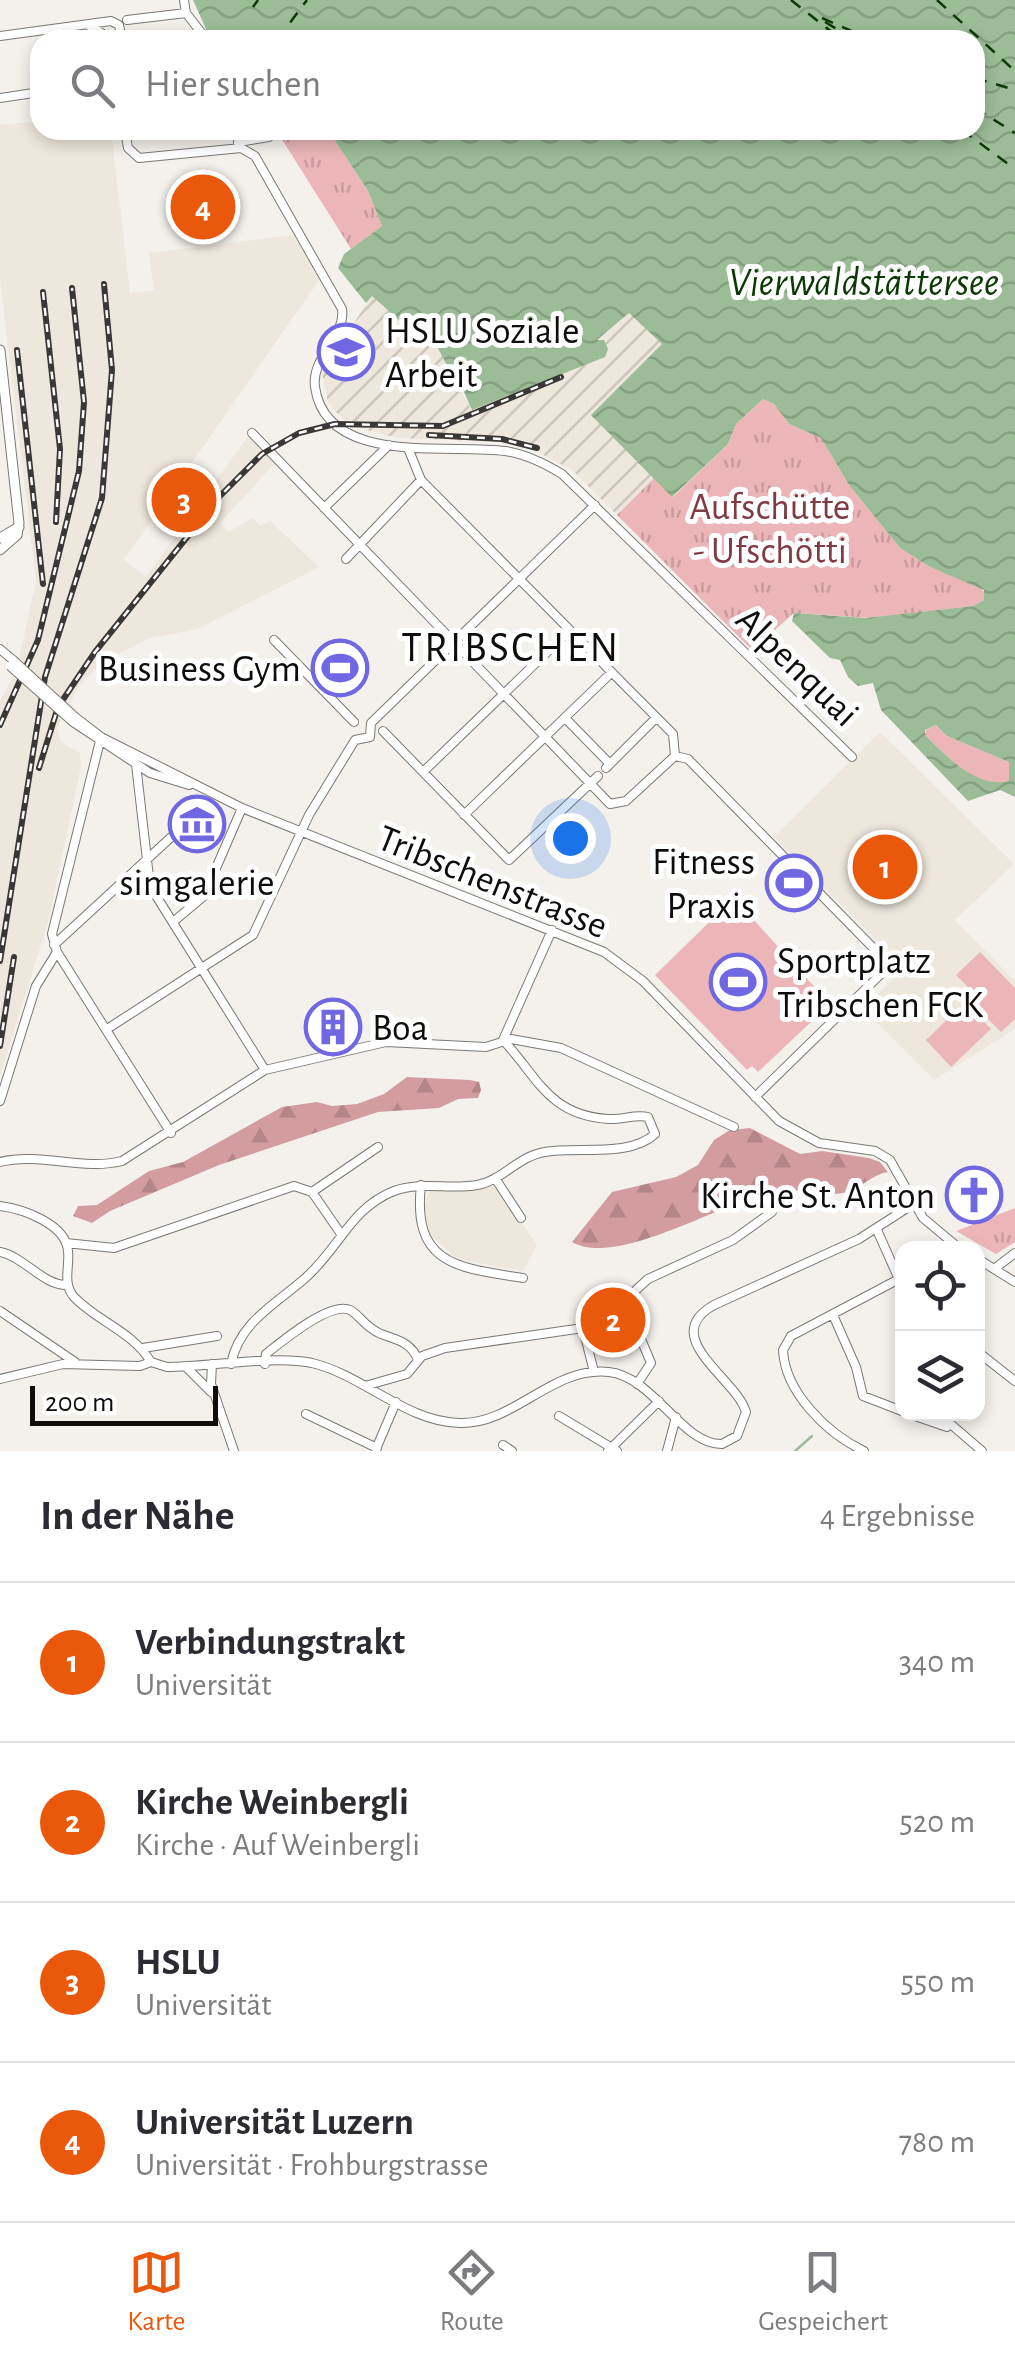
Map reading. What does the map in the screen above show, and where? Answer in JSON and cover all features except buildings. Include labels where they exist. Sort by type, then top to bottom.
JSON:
[{"type":"main road","points":[[0,350],[18,527],[17,535],[0,550]]},
{"type":"main road","points":[[0,538],[18,527]]},
{"type":"street","points":[[184,0],[186,13],[201,30]]},
{"type":"street","points":[[127,20],[186,13]]},
{"type":"street","points":[[51,30],[116,22],[119,30]]},
{"type":"street","points":[[88,26],[95,30]]},
{"type":"street","points":[[0,32],[30,32]]},
{"type":"street","points":[[0,98],[30,94]]},
{"type":"street","name":"Alpenquai","points":[[127,140],[135,157],[241,148],[250,151],[340,304],[340,327],[316,369],[317,395],[328,416],[342,430],[390,446],[522,454],[562,474],[852,756]]},
{"type":"street","points":[[238,140],[262,140]]},
{"type":"street","points":[[252,433],[617,806],[675,756]]},
{"type":"street","points":[[324,508],[390,446]]},
{"type":"street","points":[[408,448],[420,480],[673,734],[675,756]]},
{"type":"street","points":[[0,456],[12,456]]},
{"type":"street","points":[[346,559],[420,480]]},
{"type":"street","points":[[357,739],[370,737],[371,722],[595,506]]},
{"type":"street","points":[[423,772],[570,630]]},
{"type":"street","points":[[274,640],[354,722]]},
{"type":"street","points":[[0,649],[11,663]]},
{"type":"street","points":[[0,657],[11,663]]},
{"type":"street","name":"Tribschenstrasse","points":[[11,663],[100,740],[136,764],[194,786]]},
{"type":"street","points":[[464,815],[612,673]]},
{"type":"street","points":[[357,739],[351,731],[354,722],[363,718],[371,722]]},
{"type":"street","points":[[565,718],[608,766],[656,718]]},
{"type":"street","points":[[383,731],[509,860],[594,780]]},
{"type":"street","points":[[107,1029],[253,935],[301,833],[357,739]]},
{"type":"street","points":[[100,740],[52,925],[56,949],[171,1132]]},
{"type":"street","name":"Tribschenstrasse","points":[[100,740],[242,808],[552,930],[624,966],[754,1097],[799,1134],[836,1147],[875,1152],[890,1160],[915,1203]]},
{"type":"street","points":[[675,756],[688,760],[764,834],[887,964],[754,1097]]},
{"type":"street","points":[[136,764],[150,886],[265,1070]]},
{"type":"street","points":[[0,1101],[36,986],[56,949],[205,806]]},
{"type":"street","points":[[173,922],[204,896],[242,808]]},
{"type":"street","points":[[503,1040],[552,930]]},
{"type":"street","points":[[232,1364],[248,1326],[307,1278],[370,1204],[421,1185],[479,1185],[533,1154],[644,1142],[655,1134],[656,1127],[648,1117],[608,1119],[565,1107],[538,1088],[503,1040]]},
{"type":"street","points":[[0,1162],[38,1158],[112,1164],[136,1156],[265,1070],[386,1042],[486,1047],[503,1040],[562,1048],[734,1127]]},
{"type":"street","points":[[0,1206],[46,1223],[66,1243],[114,1248],[285,1187],[312,1192],[378,1147]]},
{"type":"street","points":[[495,1178],[522,1218]]},
{"type":"street","points":[[421,1185],[420,1226],[439,1255],[469,1270],[522,1278]]},
{"type":"street","points":[[312,1192],[341,1234]]},
{"type":"street","points":[[0,1379],[77,1364],[312,1364],[446,1422],[479,1421],[568,1376],[616,1374],[658,1400],[715,1448],[729,1447],[744,1428],[746,1412],[740,1397],[700,1353],[694,1334],[700,1316],[714,1304],[876,1230],[915,1203],[930,1226],[950,1241]]},
{"type":"street","points":[[636,1384],[650,1363],[630,1313],[636,1290],[648,1279],[733,1240],[772,1212]]},
{"type":"street","points":[[876,1230],[895,1270]]},
{"type":"street","points":[[66,1243],[68,1285],[75,1297],[143,1348],[152,1362]]},
{"type":"street","points":[[0,1252],[13,1255],[57,1285],[68,1285]]},
{"type":"street","points":[[994,1268],[1015,1253]]},
{"type":"street","points":[[985,1263],[1015,1282]]},
{"type":"street","points":[[864,1451],[814,1414],[784,1360],[788,1339],[895,1285]]},
{"type":"street","points":[[265,1364],[266,1354],[301,1328],[344,1310],[353,1312],[364,1327],[407,1344],[418,1360]]},
{"type":"street","points":[[0,1311],[77,1364]]},
{"type":"street","points":[[833,1316],[856,1367],[863,1396],[895,1408]]},
{"type":"street","points":[[365,1386],[412,1372],[418,1360],[475,1341],[583,1328],[594,1372]]},
{"type":"street","points":[[143,1348],[217,1336]]},
{"type":"street","points":[[985,1357],[1015,1380]]},
{"type":"street","points":[[212,1364],[214,1395],[234,1451]]},
{"type":"street","points":[[186,1367],[214,1395]]},
{"type":"street","points":[[559,1416],[612,1450],[658,1400]]},
{"type":"street","points":[[306,1414],[376,1450],[396,1402]]},
{"type":"street","points":[[667,1451],[676,1417]]},
{"type":"street","points":[[932,1421],[952,1428]]},
{"type":"street","points":[[946,1421],[982,1451]]},
{"type":"shaded area","points":[[30,122],[30,140],[112,140],[130,293],[154,290],[149,253],[293,235],[320,279],[124,560],[146,577],[249,435],[278,460],[220,523],[228,532],[253,518],[260,526],[270,521],[319,567],[198,629],[150,638],[101,663],[79,686],[57,728],[61,742],[80,753],[81,766],[49,919],[0,1076],[0,701],[17,669],[36,581],[0,280],[0,125]]},
{"type":"shaded area","points":[[372,295],[419,338],[463,358],[473,371],[462,393],[472,410],[605,357],[604,340],[597,341],[629,313],[663,344],[592,415],[654,478],[617,515],[572,470],[530,448],[504,442],[397,438],[348,425],[328,403],[322,373]]},
{"type":"shaded area","points":[[880,732],[1014,864],[955,920],[1015,981],[1015,1029],[934,1080],[863,1009],[904,968],[774,837]]},
{"type":"shaded area","points":[[497,1187],[537,1245],[523,1271],[457,1259],[430,1235],[424,1207],[429,1191]]},
{"type":"green space","points":[[282,140],[335,140],[368,191],[382,226],[351,249]]},
{"type":"green space","name":"Aufschütte - Ufschötti","points":[[763,399],[774,404],[789,424],[821,438],[849,485],[900,548],[930,567],[979,586],[986,594],[984,600],[973,606],[870,618],[794,613],[752,650],[617,515],[654,478],[673,497],[728,444],[736,424]]},
{"type":"green space","points":[[936,725],[947,736],[1009,762],[1009,781],[985,781],[953,762],[926,736],[926,730]]},
{"type":"green space","name":"Sportplatz Tribschen FCK","points":[[734,898],[830,1004],[758,1072],[752,1066],[747,1070],[655,975]]},
{"type":"green space","points":[[980,952],[1015,988],[1015,1019],[1001,1032],[967,998],[973,992],[956,975]]},
{"type":"green space","points":[[965,1002],[991,1029],[951,1067],[926,1040]]},
{"type":"green space","points":[[407,1077],[470,1080],[479,1082],[481,1090],[478,1098],[458,1099],[439,1108],[378,1112],[219,1165],[110,1211],[92,1223],[73,1216],[78,1206],[97,1205],[149,1171],[183,1162],[282,1107],[317,1102],[332,1106],[357,1104],[384,1094]]},
{"type":"green space","points":[[750,1128],[800,1154],[822,1151],[869,1158],[880,1162],[888,1172],[837,1194],[770,1192],[670,1231],[615,1247],[591,1248],[572,1242],[612,1192],[676,1177],[698,1165],[714,1140],[730,1130]]},
{"type":"green space","points":[[1015,1208],[1015,1242],[996,1254],[985,1248],[985,1241],[973,1241],[956,1231]]},
{"type":"water","name":"Vierwaldstättersee","points":[[193,0],[1015,0],[1015,797],[1000,790],[968,801],[881,710],[873,683],[858,686],[848,677],[840,660],[830,658],[792,621],[794,613],[866,618],[973,606],[984,600],[984,590],[930,567],[900,548],[849,485],[821,438],[789,424],[774,404],[763,399],[736,424],[728,444],[672,497],[591,415],[662,344],[629,313],[597,340],[604,340],[608,349],[605,357],[472,410],[459,381],[473,371],[464,358],[448,367],[434,341],[419,338],[372,296],[366,303],[338,268],[344,254],[382,226],[368,191],[335,140],[985,140],[985,30],[206,30]],"holes":[[[936,725],[947,736],[1009,762],[1009,781],[974,776],[943,753],[925,730]]]},
{"type":"waterway","points":[[795,1451],[812,1436]]},
{"type":"ferry route","points":[[253,7],[258,0]]},
{"type":"ferry route","points":[[284,30],[307,0]]},
{"type":"ferry route","points":[[791,0],[829,30]]},
{"type":"ferry route","points":[[937,0],[970,30]]},
{"type":"ferry route","points":[[822,18],[849,30]]},
{"type":"ferry route","points":[[825,22],[838,30]]},
{"type":"ferry route","points":[[985,44],[1015,71]]},
{"type":"ferry route","points":[[985,81],[1015,90]]},
{"type":"ferry route","points":[[985,114],[1015,133]]},
{"type":"ferry route","points":[[976,140],[1015,169]]},
{"type":"railway","points":[[0,961],[45,677],[102,498],[112,370],[104,284]]},
{"type":"railway","points":[[0,725],[38,640],[79,471],[84,402],[72,288]]},
{"type":"railway","points":[[43,292],[60,449],[56,522]]},
{"type":"railway","points":[[17,350],[43,584]]},
{"type":"railway","points":[[39,768],[58,707],[95,652],[220,496],[262,454],[299,433],[335,424],[443,426],[561,377]]},
{"type":"railway","points":[[429,435],[502,439],[537,448]]},
{"type":"railway","points":[[0,1046],[14,957]]},
{"type":"place","name":"Universität Luzern","points":[[203,207]]},
{"type":"place","name":"HSLU Soziale Arbeit","points":[[346,352]]},
{"type":"place","name":"HSLU","points":[[184,500]]},
{"type":"place","name":"Business Gym","points":[[340,668]]},
{"type":"place","name":"simgalerie","points":[[197,824]]},
{"type":"place","name":"Verbindungstrakt","points":[[885,867]]},
{"type":"place","name":"Fitness Praxis","points":[[794,883]]},
{"type":"place","name":"Sportplatz Tribschen FCK","points":[[738,982]]},
{"type":"place","name":"Boa","points":[[333,1027]]},
{"type":"place","name":"Kirche St. Anton","points":[[974,1195]]},
{"type":"place","name":"Kirche Weinbergli","points":[[613,1320]]},
{"type":"district","name":"TRIBSCHEN","points":[[511,646]]}]
